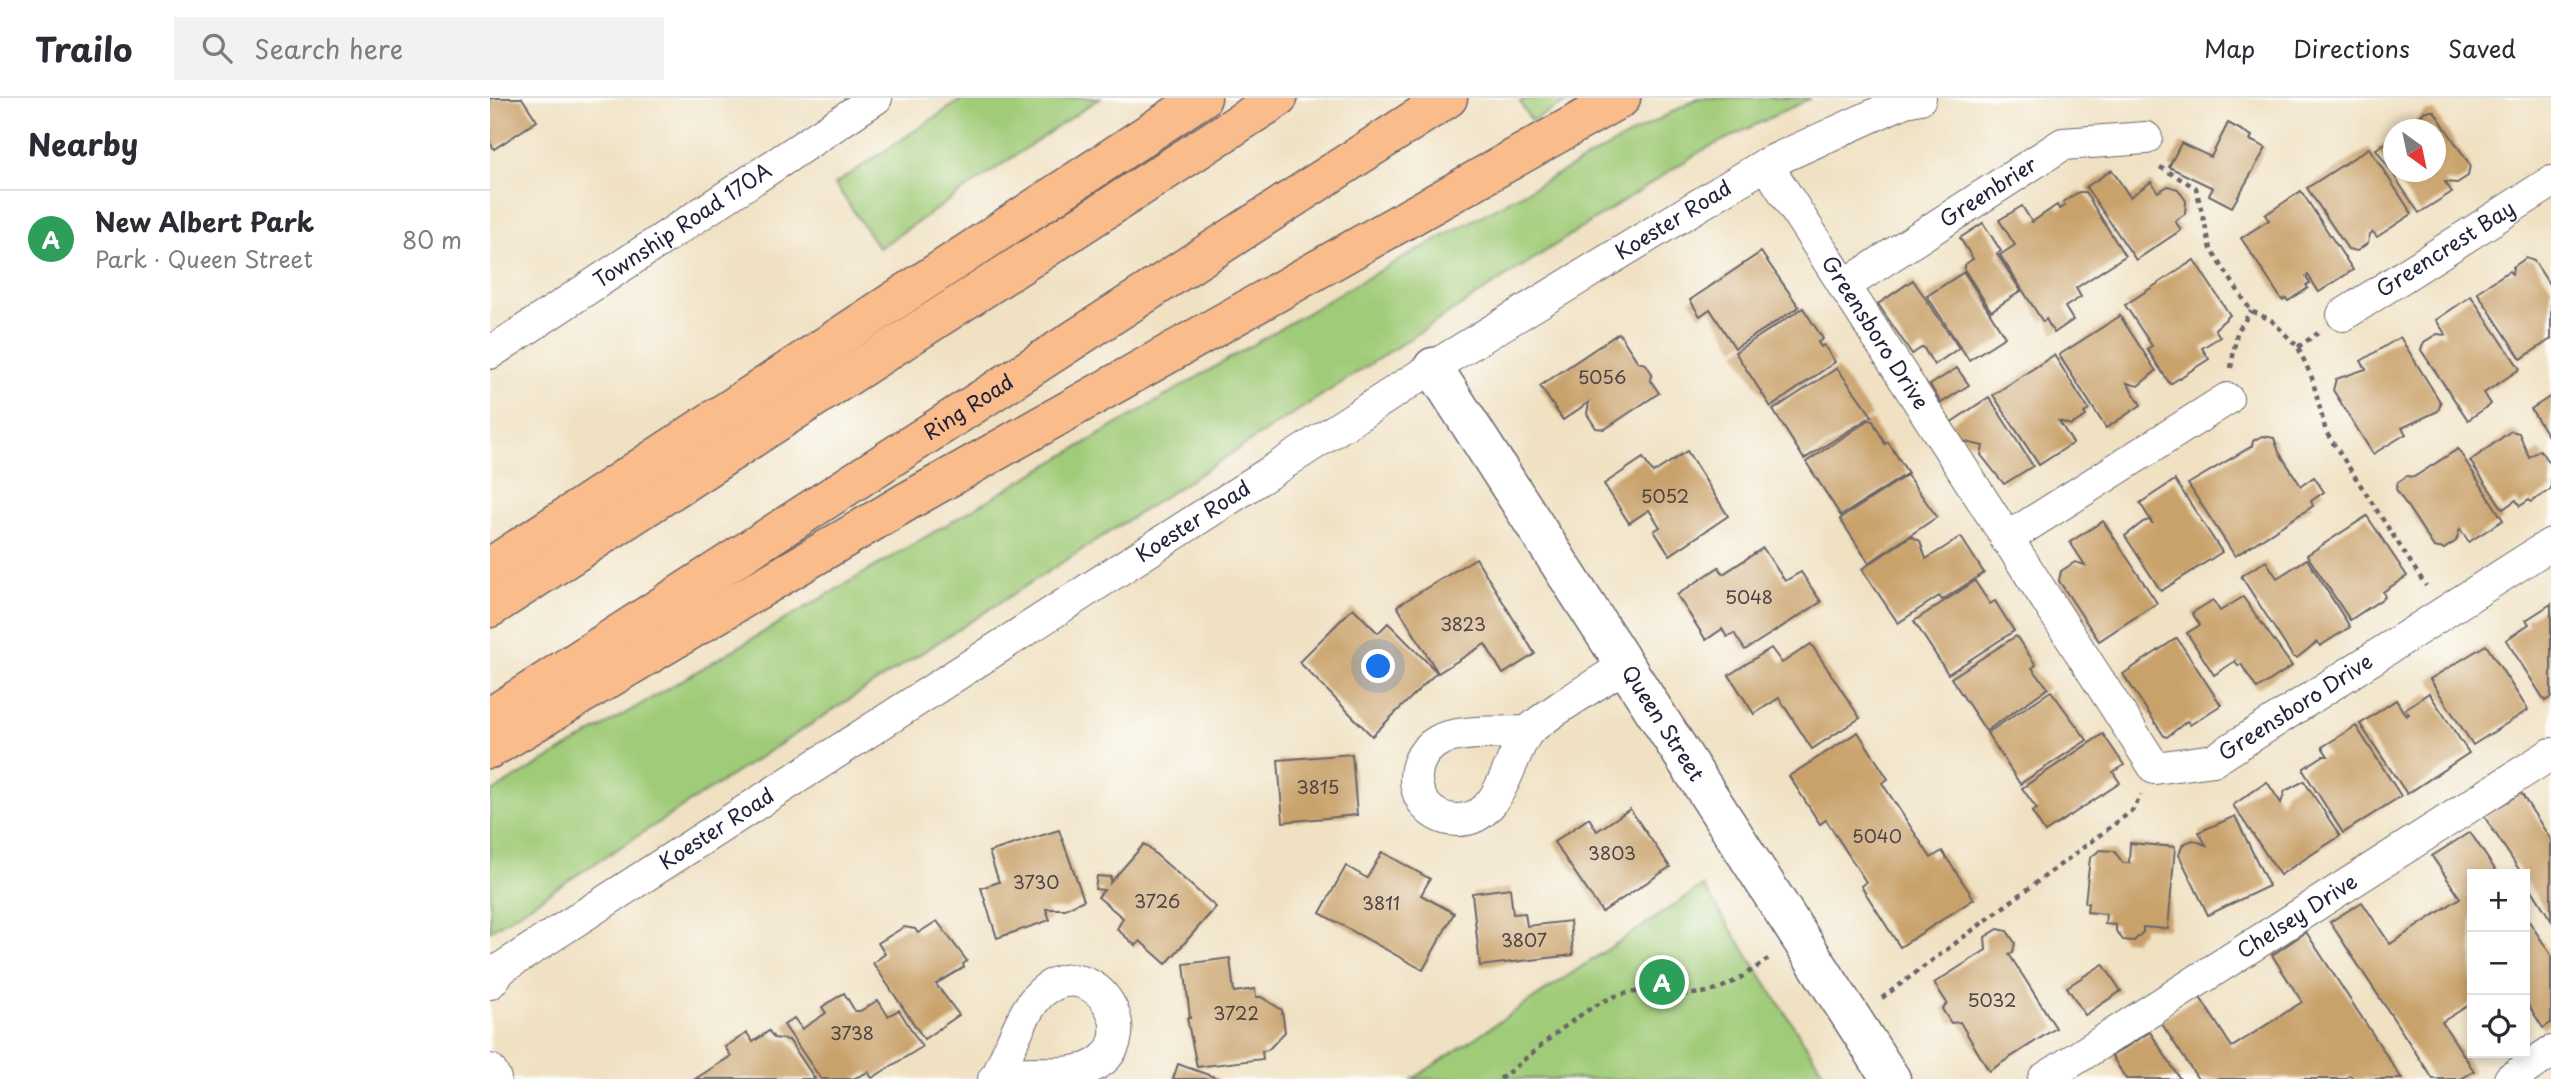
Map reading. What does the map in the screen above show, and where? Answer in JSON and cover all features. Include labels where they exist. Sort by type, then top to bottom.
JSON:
[{"type":"highway","points":[[490,566],[1202,98]]},
{"type":"highway","points":[[490,608],[1278,98]]},
{"type":"highway","name":"Ring Road","points":[[490,717],[1448,98]]},
{"type":"highway","points":[[490,749],[906,502],[1621,98]]},
{"type":"street","name":"Township Road 170A","points":[[490,353],[876,98]]},
{"type":"street","name":"Koester Road","points":[[490,983],[502,968],[1433,367],[1766,163],[1905,101],[1920,98]]},
{"type":"street","name":"Greenbrier","points":[[1844,286],[2063,144],[2146,138]]},
{"type":"street","name":"Greensboro Drive","points":[[1766,163],[2155,768],[2214,760],[2551,544]]},
{"type":"street","name":"Greencrest Bay","points":[[2343,315],[2551,182]]},
{"type":"street","name":"Queen Street","points":[[1433,367],[1891,1079]]},
{"type":"street","points":[[2006,539],[2227,399]]},
{"type":"street","points":[[1527,732],[1626,665]]},
{"type":"street","name":"Chelsey Drive","points":[[2044,1079],[2551,754]]},
{"type":"street","points":[[2510,1079],[2551,1052]]},
{"type":"street","points":[[490,1070],[495,1079]]},
{"type":"path","points":[[2146,138],[2161,170],[2196,188],[2211,249],[2251,311],[2271,320],[2298,347],[2312,378],[2326,432],[2444,613]]},
{"type":"path","points":[[2227,399],[2237,332],[2251,311]]},
{"type":"path","points":[[1853,1019],[2132,811],[2155,768]]},
{"type":"path","points":[[1500,1079],[1581,1015],[1607,999],[1633,992],[1689,994],[1719,990],[1801,937]]},
{"type":"green space","points":[[964,98],[1100,98],[879,248],[835,184]]},
{"type":"green space","points":[[1526,98],[1575,98],[1531,121],[1520,102]]},
{"type":"green space","points":[[1698,98],[1811,98],[1701,151],[490,931],[490,793],[1361,281]]},
{"type":"green space","points":[[1703,886],[1828,1079],[1413,1079]]},
{"type":"building","points":[[490,98],[522,98],[537,121],[494,149],[490,143]]},
{"type":"building","points":[[2425,111],[2434,111],[2439,119],[2417,119]]},
{"type":"building","points":[[2228,123],[2252,136],[2250,140],[2266,148],[2232,207],[2209,195],[2213,188],[2169,167],[2181,143],[2211,157]]},
{"type":"building","points":[[2446,129],[2470,165],[2468,176],[2457,183],[2445,182]]},
{"type":"building","points":[[2383,145],[2383,159],[2376,149]]},
{"type":"building","points":[[2369,148],[2383,169],[2383,182],[2391,182],[2412,214],[2377,237],[2373,232],[2370,234],[2368,243],[2357,251],[2348,249],[2307,188]]},
{"type":"building","points":[[2112,170],[2130,197],[2151,182],[2158,192],[2168,186],[2178,189],[2186,201],[2185,214],[2175,221],[2181,230],[2136,260],[2086,187]]},
{"type":"building","points":[[2398,182],[2445,182],[2452,192],[2419,213]]},
{"type":"building","points":[[2301,191],[2353,270],[2319,292],[2308,275],[2308,288],[2288,301],[2286,298],[2282,300],[2241,238],[2269,220],[2265,215]]},
{"type":"building","points":[[2079,192],[2085,192],[2125,256],[2076,288],[2081,297],[2065,307],[2073,320],[2054,333],[2046,319],[2043,322],[2000,255],[2015,245],[1999,220],[2022,206],[2032,222],[2057,205],[2059,209],[2065,206],[2063,202]]},
{"type":"building","points":[[1983,223],[2001,251],[1997,254],[2021,291],[1991,311],[1964,269],[1964,265],[1973,259],[1960,238]]},
{"type":"building","points":[[1761,252],[1799,307],[1735,348],[1710,309],[1700,316],[1690,300]]},
{"type":"building","points":[[2526,258],[2534,261],[2551,287],[2551,339],[2521,359],[2477,292],[2509,271],[2512,274],[2513,267]]},
{"type":"building","points":[[2194,260],[2230,315],[2215,329],[2220,337],[2202,348],[2209,359],[2170,384],[2147,349],[2152,346],[2125,305]]},
{"type":"building","points":[[1964,272],[2005,337],[1969,360],[1927,296]]},
{"type":"building","points":[[1913,280],[1959,348],[1934,365],[1923,347],[1912,354],[1878,304]]},
{"type":"building","points":[[2471,296],[2520,369],[2484,393],[2491,404],[2468,420],[2421,350],[2424,342],[2437,334],[2446,335],[2436,320]]},
{"type":"building","points":[[1803,308],[1823,339],[1818,342],[1821,347],[1824,345],[1835,362],[1771,407],[1735,352]]},
{"type":"building","points":[[2120,316],[2156,371],[2138,386],[2127,383],[2141,405],[2106,428],[2059,355]]},
{"type":"building","points":[[1619,333],[1638,362],[1646,364],[1652,374],[1651,381],[1659,393],[1605,429],[1596,428],[1587,414],[1589,402],[1563,420],[1540,386]]},
{"type":"building","points":[[2400,337],[2441,403],[2438,411],[2402,428],[2406,434],[2373,454],[2333,390],[2336,379],[2366,369],[2361,361]]},
{"type":"building","points":[[2054,355],[2089,410],[2084,413],[2086,416],[2071,425],[2059,421],[2073,443],[2039,465],[1993,395]]},
{"type":"building","points":[[1837,368],[1872,416],[1804,459],[1773,410]]},
{"type":"building","points":[[1957,368],[1969,385],[1941,403],[1930,385]]},
{"type":"building","points":[[2551,396],[2551,441],[2531,409]]},
{"type":"building","points":[[1989,397],[2033,466],[2004,484],[1981,455],[1983,446],[1962,441],[1950,423]]},
{"type":"building","points":[[1869,420],[1873,421],[1885,444],[1888,442],[1908,473],[1841,516],[1806,462]]},
{"type":"building","points":[[2511,431],[2519,433],[2529,457],[2540,450],[2551,466],[2551,489],[2531,502],[2529,500],[2520,506],[2516,500],[2503,509],[2470,461]]},
{"type":"building","points":[[2262,436],[2274,438],[2279,452],[2301,486],[2314,477],[2324,492],[2311,501],[2313,506],[2235,556],[2188,484],[2252,446],[2253,441]]},
{"type":"building","points":[[2458,449],[2503,520],[2469,542],[2460,529],[2456,541],[2444,549],[2434,547],[2396,489],[2398,482],[2407,476],[2414,477]]},
{"type":"building","points":[[1687,451],[1728,516],[1670,555],[1654,531],[1660,527],[1649,510],[1629,523],[1604,484],[1643,458],[1653,473]]},
{"type":"building","points":[[1907,475],[1937,517],[1869,563],[1840,519]]},
{"type":"building","points":[[2175,480],[2222,552],[2161,591],[2125,536],[2143,522],[2149,520],[2153,524],[2140,503]]},
{"type":"building","points":[[2367,516],[2407,576],[2383,592],[2385,597],[2350,620],[2307,555]]},
{"type":"building","points":[[2103,521],[2157,603],[2099,641],[2059,581],[2061,571],[2075,562],[2085,565],[2070,542]]},
{"type":"building","points":[[1911,536],[1920,541],[1926,559],[1961,537],[1984,573],[1942,600],[1939,596],[1898,623],[1862,569]]},
{"type":"building","points":[[1763,548],[1785,581],[1801,572],[1821,602],[1745,650],[1734,633],[1727,637],[1722,629],[1706,640],[1677,595],[1719,567],[1723,574]]},
{"type":"building","points":[[1476,558],[1535,654],[1503,674],[1485,644],[1438,673],[1397,606]]},
{"type":"building","points":[[2307,559],[2350,627],[2320,646],[2317,642],[2297,658],[2293,657],[2241,576],[2266,561],[2277,578]]},
{"type":"building","points":[[1975,581],[1990,604],[1995,601],[2014,631],[1948,674],[1914,621]]},
{"type":"building","points":[[2243,597],[2292,666],[2257,689],[2241,664],[2238,666],[2235,661],[2214,675],[2187,633],[2200,625],[2192,613],[2213,600],[2220,611]]},
{"type":"building","points":[[2551,604],[2551,697],[2545,701],[2506,640],[2529,624],[2526,620]]},
{"type":"building","points":[[1353,608],[1378,633],[1388,623],[1437,672],[1372,736],[1299,662]]},
{"type":"building","points":[[2016,636],[2036,665],[2032,668],[2048,688],[1986,731],[1951,678]]},
{"type":"building","points":[[2177,638],[2221,705],[2190,725],[2187,721],[2167,737],[2123,674]]},
{"type":"building","points":[[1811,644],[1860,718],[1812,749],[1779,698],[1754,714],[1729,675],[1771,648],[1782,663]]},
{"type":"building","points":[[2486,645],[2528,710],[2473,745],[2430,679]]},
{"type":"building","points":[[2051,691],[2087,740],[2020,784],[1987,733]]},
{"type":"building","points":[[2429,693],[2469,753],[2407,794],[2360,724],[2396,700],[2406,716],[2409,714],[2405,709]]},
{"type":"building","points":[[2356,726],[2401,796],[2343,833],[2304,768],[2323,756],[2328,756],[2322,747]]},
{"type":"building","points":[[1858,732],[1888,779],[1882,783],[1931,858],[1942,851],[1974,899],[1900,947],[1861,886],[1866,882],[1826,820],[1820,824],[1789,776]]},
{"type":"building","points":[[2103,734],[2124,765],[2113,772],[2120,783],[2045,832],[2032,812],[2037,809],[2022,788]]},
{"type":"building","points":[[1352,754],[1357,815],[1283,822],[1278,760]]},
{"type":"building","points":[[2304,781],[2340,836],[2280,875],[2233,805],[2267,782],[2281,803],[2285,791]]},
{"type":"building","points":[[2521,793],[2551,840],[2551,920],[2530,887],[2530,869],[2519,869],[2484,816]]},
{"type":"building","points":[[1630,809],[1670,867],[1602,912],[1554,842],[1589,818],[1597,831]]},
{"type":"building","points":[[2235,816],[2269,886],[2208,915],[2179,855],[2183,844],[2193,840],[2206,845],[2199,832]]},
{"type":"building","points":[[1059,830],[1084,900],[1065,909],[1046,909],[1050,920],[997,938],[981,888],[999,882],[989,852]]},
{"type":"building","points":[[2470,832],[2495,869],[2467,869],[2467,1006],[2442,1022],[2474,1071],[2461,1079],[2433,1079],[2330,922],[2362,902],[2390,944],[2460,898],[2432,856]]},
{"type":"building","points":[[2130,843],[2175,847],[2168,929],[2143,927],[2143,932],[2134,941],[2123,940],[2116,931],[2116,925],[2105,924],[2106,914],[2087,912],[2088,903],[2085,903],[2090,858],[2100,850],[2114,851],[2123,863],[2129,863]]},
{"type":"building","points":[[1144,844],[1216,907],[1166,964],[1140,941],[1136,946],[1117,929],[1123,918],[1098,897],[1104,890],[1095,889],[1097,876],[1111,877],[1110,883]]},
{"type":"building","points":[[1382,852],[1430,879],[1421,895],[1454,913],[1423,970],[1320,913],[1346,866],[1367,878]]},
{"type":"building","points":[[1510,888],[1513,914],[1525,913],[1527,926],[1570,921],[1573,955],[1480,966],[1472,893]]},
{"type":"building","points":[[937,921],[967,961],[963,964],[964,967],[936,984],[959,1015],[924,1039],[873,963],[885,954],[878,943],[904,927],[915,929],[918,933]]},
{"type":"building","points":[[2530,923],[2551,955],[2551,1023],[2543,1028],[2530,1008]]},
{"type":"building","points":[[1998,929],[2007,931],[2015,943],[2013,952],[2009,954],[2056,1028],[1989,1071],[1960,1022],[1951,1023],[1942,1009],[1947,1003],[1934,983],[1986,950],[1985,937]]},
{"type":"building","points":[[2306,932],[2402,1079],[2353,1079],[2350,1075],[2344,1079],[2198,1079],[2160,1021],[2199,996],[2232,1047],[2302,1002],[2272,955]]},
{"type":"building","points":[[1230,958],[1234,992],[1255,989],[1256,997],[1261,997],[1282,1010],[1285,1032],[1268,1050],[1262,1051],[1263,1059],[1197,1067],[1187,1018],[1190,1018],[1184,964]]},
{"type":"building","points":[[2103,964],[2121,991],[2085,1015],[2067,987]]},
{"type":"building","points":[[844,993],[855,1011],[860,1011],[878,1000],[888,1016],[899,1010],[922,1047],[872,1078],[868,1072],[853,1079],[821,1079],[784,1025],[794,1018],[802,1029],[826,1013],[822,1007]]},
{"type":"building","points":[[769,1031],[774,1038],[789,1040],[815,1079],[695,1079],[731,1056],[725,1047],[747,1033],[753,1042]]},
{"type":"building","points":[[2150,1032],[2180,1079],[2126,1079],[2112,1056]]},
{"type":"building","points":[[1178,1064],[1220,1079],[1173,1079]]},
{"type":"place","name":"New Albert Park","points":[[1662,982]]}]
